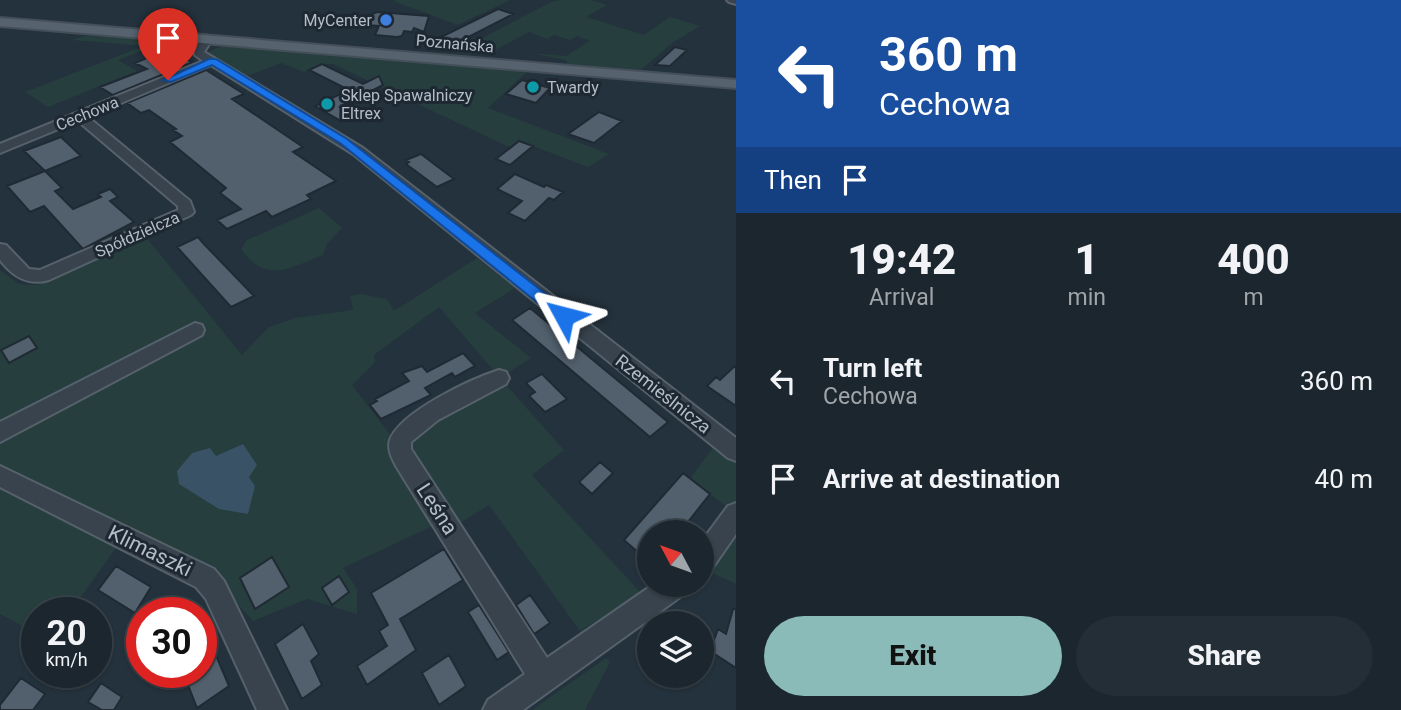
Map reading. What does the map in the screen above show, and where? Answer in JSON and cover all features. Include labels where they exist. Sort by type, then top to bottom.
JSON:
[{"type":"main road","name":"Poznańska","points":[[0,22],[736,84]]},
{"type":"street","points":[[208,38],[198,51],[212,61]]},
{"type":"street","name":"Cechowa","points":[[0,149],[212,61]]},
{"type":"street","name":"Rzemieślnicza","points":[[212,61],[358,151],[736,451]]},
{"type":"street","name":"Spółdzielcza","points":[[0,249],[22,275],[43,276],[186,212],[186,204],[79,116]]},
{"type":"street","points":[[0,433],[195,330]]},
{"type":"street","name":"Leśna","points":[[499,377],[414,424],[402,438],[399,447],[404,459],[543,677]]},
{"type":"street","name":"Klimaszki","points":[[0,477],[205,578],[215,590],[272,710]]},
{"type":"street","points":[[714,544],[736,514]]},
{"type":"street","points":[[498,710],[658,597]]},
{"type":"green space","points":[[510,0],[458,25],[393,1]]},
{"type":"green space","points":[[591,0],[607,5],[586,17],[644,35],[670,17],[700,26],[672,43],[641,70],[567,64],[566,60],[531,53],[566,56],[590,41],[577,36],[570,40],[554,35],[547,39],[529,32],[486,55],[454,53],[551,2]]},
{"type":"green space","points":[[83,36],[181,40],[192,43],[187,52],[141,51],[118,60],[137,71],[48,107],[25,92],[144,46],[72,40]]},
{"type":"green space","points":[[224,45],[528,71],[488,108],[609,154],[588,167],[520,141],[511,148],[333,64],[322,64],[304,72],[281,63],[247,76],[206,53]]},
{"type":"green space","points":[[319,208],[342,228],[327,244],[323,255],[288,268],[269,270],[259,267],[241,249],[247,240]]},
{"type":"green space","points":[[146,237],[242,355],[269,327],[295,318],[353,310],[350,296],[361,294],[387,299],[394,311],[477,258],[515,288],[475,313],[531,358],[500,378],[564,450],[532,475],[637,589],[637,595],[580,631],[489,505],[450,529],[443,521],[343,568],[357,589],[357,614],[307,599],[253,621],[191,560],[131,527],[81,597],[21,597],[21,625],[0,614],[0,270],[19,284],[37,285]],"holes":[[[439,307],[499,377],[399,446],[352,385],[375,362],[374,355]]]},
{"type":"green space","points":[[715,445],[736,462],[736,514],[690,479]]},
{"type":"green space","points":[[736,514],[736,584],[714,574],[714,544]]},
{"type":"green space","points":[[606,658],[610,662],[585,710],[532,710]]},
{"type":"water","points":[[243,444],[257,465],[249,477],[255,486],[248,514],[219,509],[179,484],[177,471],[192,453],[210,448],[216,456]]},
{"type":"building","points":[[498,9],[513,14],[455,44],[439,38]]},
{"type":"building","points":[[377,12],[429,16],[424,32],[414,28],[412,32],[404,31],[402,36],[397,37],[375,35],[379,26],[348,24]]},
{"type":"building","points":[[675,47],[687,50],[670,66],[655,65]]},
{"type":"building","points":[[156,54],[175,63],[185,59],[193,62],[113,95],[100,87],[147,69],[135,63]]},
{"type":"building","points":[[322,64],[363,84],[379,76],[383,85],[340,107],[354,114],[341,121],[315,106],[349,90],[309,70]]},
{"type":"building","points":[[206,70],[244,94],[232,99],[303,147],[293,152],[336,181],[307,195],[311,199],[272,217],[266,211],[227,229],[217,220],[241,209],[220,193],[226,188],[170,142],[182,136],[173,130],[176,129],[149,110],[141,113],[127,103]]},
{"type":"building","points":[[522,80],[550,88],[536,103],[506,94]]},
{"type":"building","points":[[599,112],[622,121],[594,143],[568,134]]},
{"type":"building","points":[[61,137],[81,156],[45,171],[24,151]]},
{"type":"building","points":[[519,141],[533,146],[510,165],[496,159]]},
{"type":"building","points":[[421,154],[454,179],[437,187],[406,164],[409,162],[406,160]]},
{"type":"building","points":[[45,171],[62,188],[55,191],[73,209],[101,197],[98,194],[110,189],[118,197],[110,201],[134,222],[83,249],[44,206],[30,212],[7,186]]},
{"type":"building","points":[[515,174],[563,192],[554,200],[549,198],[525,221],[508,213],[522,201],[497,189]]},
{"type":"building","points":[[198,237],[254,296],[231,307],[177,247]]},
{"type":"building","points":[[530,308],[668,422],[650,437],[512,320]]},
{"type":"building","points":[[29,336],[37,348],[9,363],[1,350]]},
{"type":"building","points":[[463,353],[475,366],[455,377],[452,373],[425,388],[431,395],[381,419],[370,405],[377,401],[375,399],[409,381],[402,373],[422,366],[427,372]]},
{"type":"building","points":[[736,365],[736,406],[707,386],[716,377],[720,380]]},
{"type":"building","points":[[542,374],[567,399],[545,412],[529,396],[535,392],[526,383]]},
{"type":"building","points":[[600,462],[613,473],[592,494],[579,482]]},
{"type":"building","points":[[683,473],[710,494],[689,520],[642,520]]},
{"type":"building","points":[[637,525],[637,551],[624,540]]},
{"type":"building","points":[[444,549],[463,580],[400,619],[416,650],[367,685],[357,666],[387,646],[379,631],[388,625],[371,593]]},
{"type":"building","points":[[272,557],[289,587],[255,609],[240,578]]},
{"type":"building","points":[[116,566],[151,587],[145,597],[126,597],[126,607],[98,590]]},
{"type":"building","points":[[339,576],[349,592],[332,605],[322,588]]},
{"type":"building","points":[[530,595],[550,623],[534,634],[516,605]]},
{"type":"building","points":[[479,605],[509,652],[497,660],[468,612]]},
{"type":"building","points":[[733,609],[736,609],[736,668],[714,654],[714,640],[718,629],[726,634]]},
{"type":"building","points":[[303,624],[319,654],[311,661],[322,685],[302,699],[275,644]]},
{"type":"building","points":[[449,655],[466,686],[439,705],[422,673]]},
{"type":"building","points":[[217,658],[229,686],[197,708],[189,688],[217,688]]},
{"type":"building","points":[[21,678],[21,688],[36,688],[45,694],[33,710],[0,710],[0,705]]},
{"type":"building","points":[[98,688],[108,688],[122,697],[114,710],[102,710],[88,702]]},
{"type":"place","name":"MyCenter","points":[[386,20]]},
{"type":"place","name":"Twardy","points":[[533,87]]},
{"type":"place","name":"Sklep Spawalniczy Eltrex","points":[[327,104]]},
{"type":"route","points":[[168,80],[212,61],[344,141],[564,316]]}]
